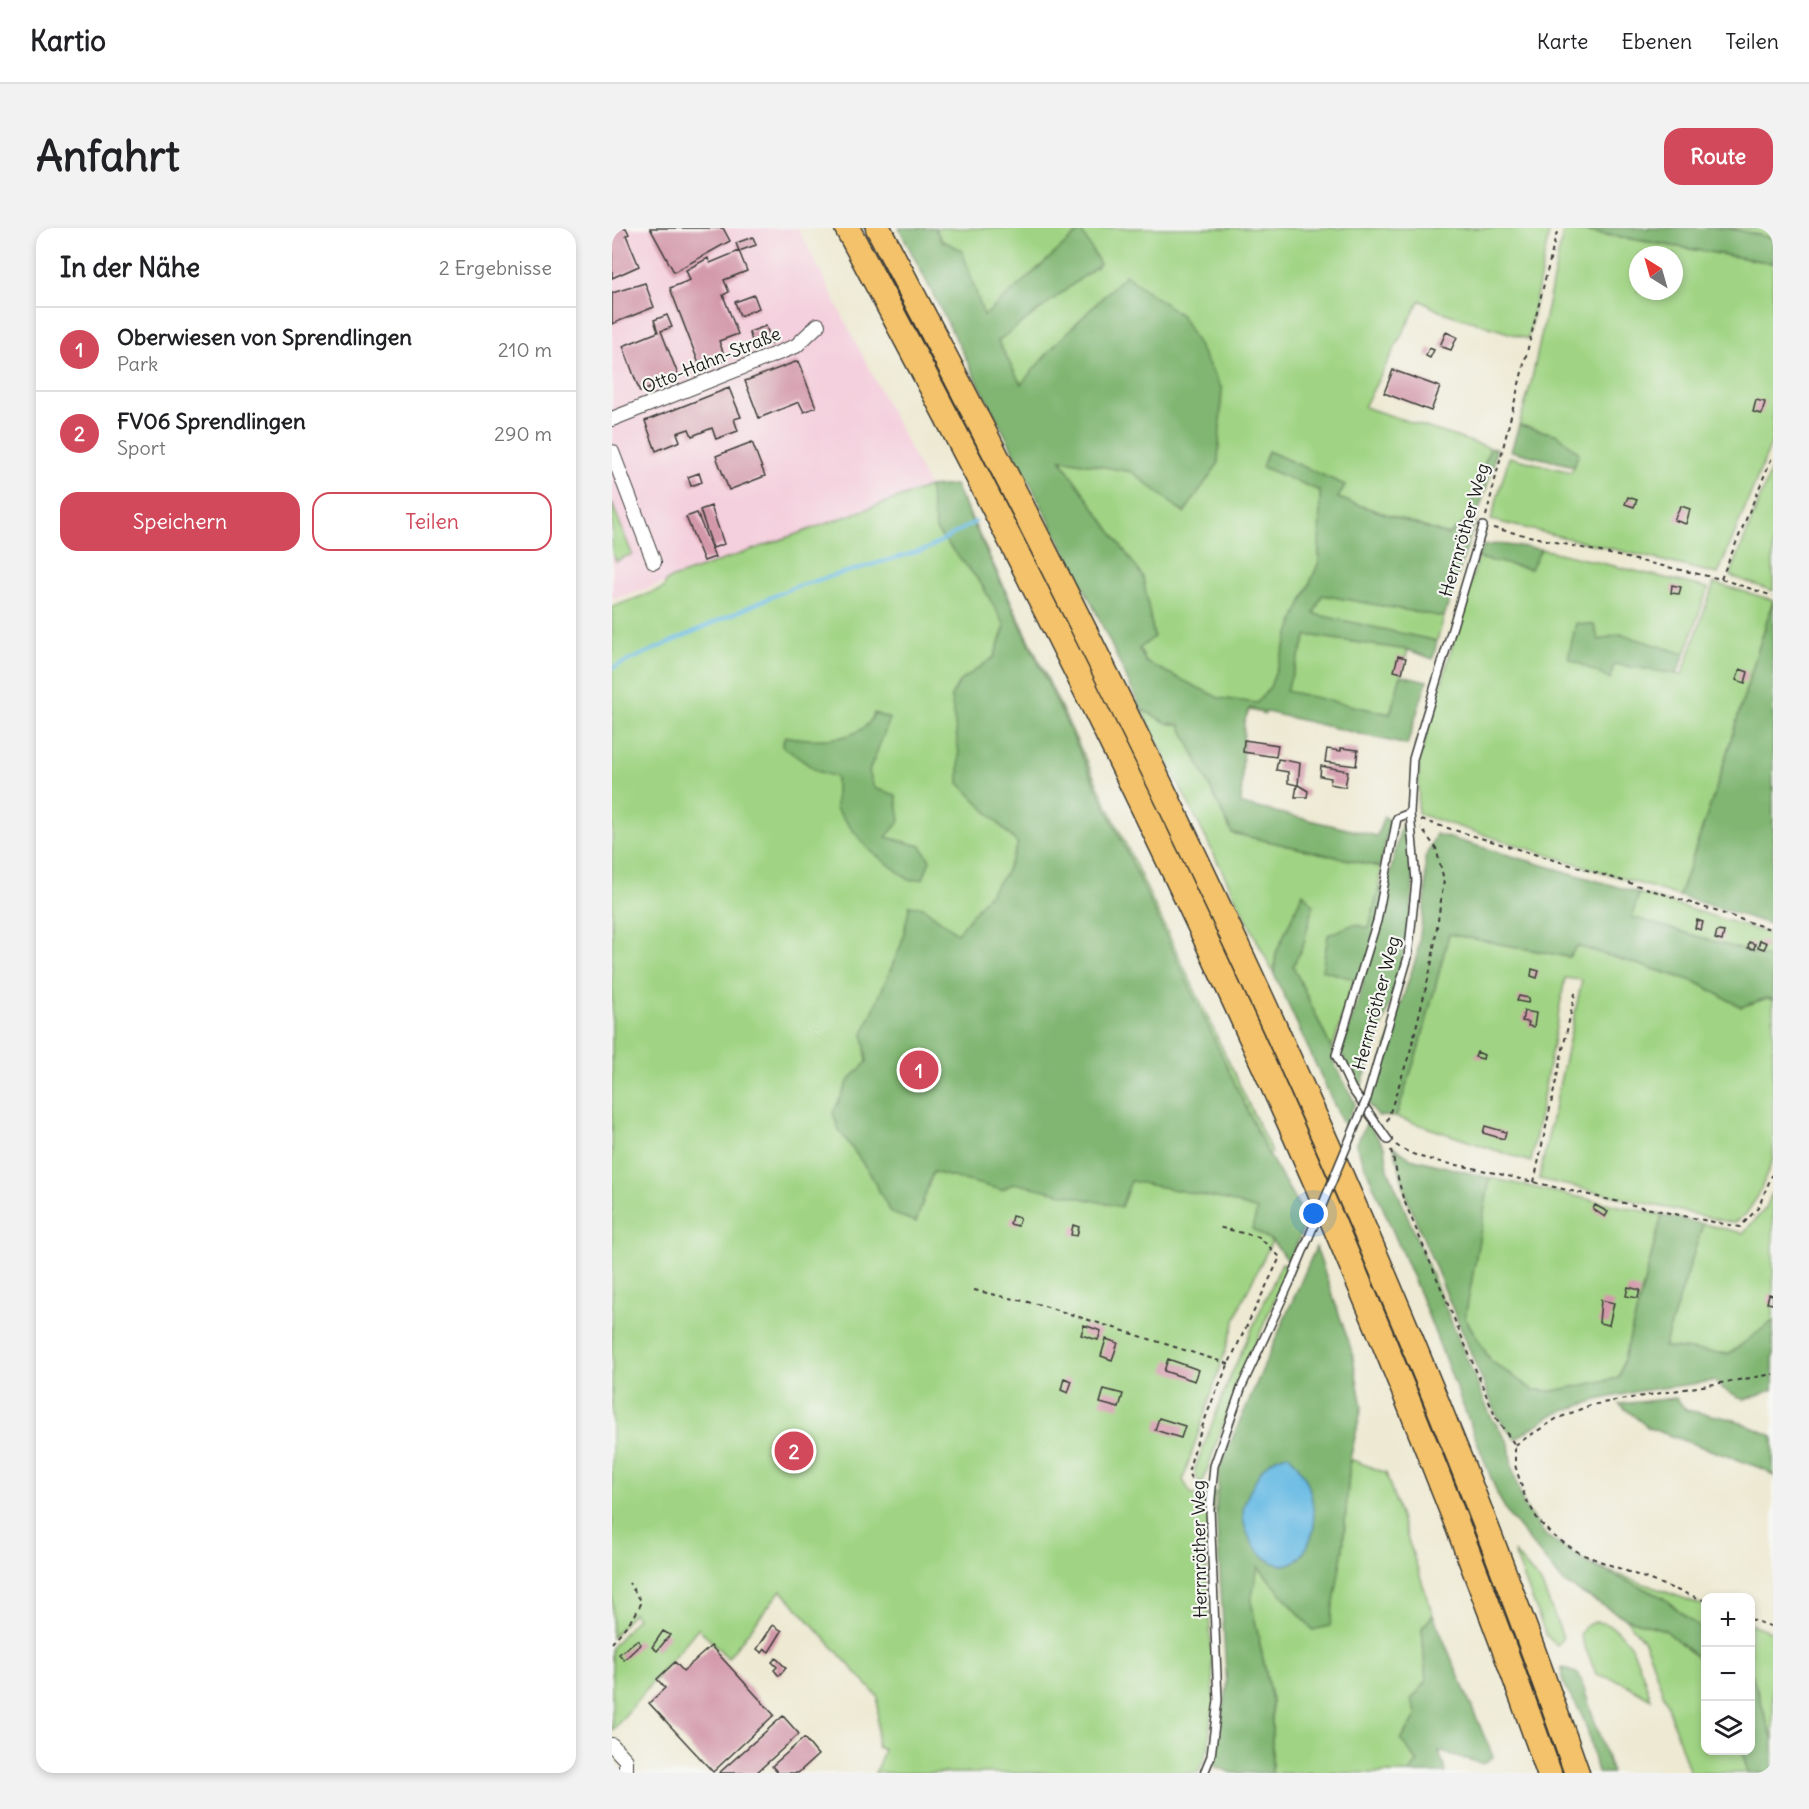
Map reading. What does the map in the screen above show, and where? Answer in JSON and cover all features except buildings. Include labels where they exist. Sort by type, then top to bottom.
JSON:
[{"type":"highway","points":[[848,228],[1009,537],[1228,989],[1346,1252],[1438,1476],[1549,1773]]},
{"type":"highway","points":[[878,228],[989,439],[1091,642],[1260,997],[1430,1383],[1540,1669],[1577,1773]]},
{"type":"street","name":"Otto-Hahn-Straße","points":[[612,419],[796,346],[818,325]]},
{"type":"street","points":[[612,452],[654,562]]},
{"type":"street","points":[[612,1745],[626,1760],[626,1773]]},
{"type":"lane","name":"Herrnröther Weg","points":[[1204,1773],[1211,1756],[1218,1700],[1210,1509],[1214,1466],[1238,1396],[1291,1280],[1367,1098],[1408,957],[1416,881],[1410,813],[1413,759],[1483,526]]},
{"type":"lane","points":[[1388,1140],[1352,1089],[1336,1055],[1377,921],[1397,818],[1410,813]]},
{"type":"path","name":"Herrnröther Weg","points":[[1483,526],[1558,228]]},
{"type":"path","points":[[1721,579],[1773,455]]},
{"type":"path","points":[[1483,526],[1721,579],[1773,596]]},
{"type":"path","points":[[1410,813],[1426,824],[1630,883],[1773,930]]},
{"type":"path","points":[[1410,813],[1436,848],[1444,880],[1437,940],[1417,1023],[1387,1118],[1388,1140],[1403,1198],[1496,1418],[1515,1445],[1515,1465],[1525,1497],[1538,1520],[1552,1535],[1581,1554],[1701,1600]]},
{"type":"path","points":[[1534,1182],[1576,989]]},
{"type":"path","points":[[1388,1140],[1411,1156],[1661,1212],[1740,1227],[1758,1208],[1773,1173]]},
{"type":"path","points":[[1210,1509],[1188,1473],[1193,1452],[1229,1364],[1280,1257],[1259,1237],[1218,1227]]},
{"type":"path","points":[[974,1290],[1041,1305],[1229,1364]]},
{"type":"path","points":[[1515,1445],[1556,1419],[1591,1405],[1773,1374]]},
{"type":"path","points":[[612,1643],[635,1615],[642,1602],[629,1583]]},
{"type":"path","points":[[1755,1621],[1773,1627]]},
{"type":"shaded area","points":[[612,228],[798,228],[929,487],[728,562],[612,600]]},
{"type":"green space","points":[[899,228],[935,228],[941,240],[962,250],[984,316],[1081,230],[1100,264],[998,341],[1021,384],[1053,347],[1125,275],[1182,316],[1222,389],[1218,464],[1184,513],[1132,472],[1060,459],[1143,577],[1154,637],[1139,649],[1146,662],[1219,698],[1257,703],[1270,687],[1294,620],[1319,562],[1320,491],[1262,467],[1268,451],[1345,485],[1338,498],[1448,535],[1465,522],[1490,448],[1496,449],[1493,467],[1444,617],[1322,595],[1314,614],[1437,641],[1433,659],[1408,650],[1307,635],[1286,691],[1390,714],[1401,675],[1427,681],[1407,745],[1250,708],[1244,722],[1241,804],[1377,836],[1384,816],[1390,822],[1380,867],[1232,833],[1180,725],[1167,723],[1141,709],[1094,608]]},
{"type":"green space","points":[[935,228],[1550,228],[1528,339],[1439,311],[1420,300],[1364,407],[1490,448],[1465,522],[1448,535],[1338,498],[1345,485],[1268,451],[1339,490],[1319,548],[1319,562],[1302,602],[1265,714],[1185,692],[1146,663],[1066,467]]},
{"type":"green space","points":[[1564,228],[1671,246],[1629,246],[1629,300],[1683,300],[1683,248],[1773,263],[1773,439],[1718,574],[1491,520],[1509,457],[1571,472],[1579,453],[1558,435],[1519,425],[1531,383]]},
{"type":"green space","points":[[1569,228],[1726,228],[1773,238],[1773,263]]},
{"type":"green space","points":[[1726,228],[1773,228],[1773,238]]},
{"type":"green space","points":[[1519,425],[1558,435],[1579,453],[1574,466],[1511,451]]},
{"type":"green space","points":[[1773,465],[1773,591],[1730,576]]},
{"type":"green space","points":[[955,485],[1266,1150],[1307,1220],[1289,1262],[1272,1241],[1252,1229],[1257,1210],[1227,1200],[1131,1181],[1121,1207],[1014,1183],[1002,1190],[933,1172],[916,1222],[891,1213],[869,1172],[839,1130],[833,1113],[849,1080],[867,1062],[863,1034],[901,945],[910,905],[923,907],[957,933],[1005,874],[1018,844],[959,783],[959,754],[951,696],[960,681],[994,657],[1005,626],[980,582],[936,530],[929,487]]},
{"type":"green space","points":[[929,487],[938,510],[963,500],[1272,1153],[1263,1156],[1265,1237],[1272,1241],[1240,1306],[1183,1480],[1192,1495],[1215,1492],[1206,1561],[1215,1713],[1211,1713],[1209,1746],[1198,1773],[875,1773],[884,1750],[877,1747],[878,1697],[781,1590],[728,1658],[698,1628],[612,1731],[612,1647],[637,1618],[633,1613],[612,1638],[612,607],[664,588],[666,581],[670,579]]},
{"type":"green space","points":[[612,503],[632,554],[616,561],[612,551]]},
{"type":"green space","points":[[1498,544],[1541,549],[1531,569],[1478,558],[1483,546]]},
{"type":"green space","points":[[1541,549],[1708,588],[1685,654],[1620,634],[1610,679],[1614,664],[1682,675],[1714,583],[1773,600],[1716,789],[1679,896],[1418,814],[1419,760],[1478,558],[1530,569]]},
{"type":"green space","points":[[1322,595],[1444,617],[1437,641],[1313,615]]},
{"type":"green space","points":[[1773,601],[1773,925],[1679,896],[1716,789]]},
{"type":"green space","points":[[1576,623],[1594,625],[1599,640],[1620,634],[1685,654],[1677,674],[1614,664],[1610,679],[1568,658]]},
{"type":"green space","points":[[1307,635],[1408,650],[1390,714],[1285,692]]},
{"type":"green space","points":[[1141,709],[1167,723],[1180,725],[1232,833],[1380,867],[1379,888],[1369,929],[1322,970],[1354,979],[1332,1050],[1293,966],[1304,943],[1303,894],[1276,953],[1274,974]]},
{"type":"green space","points":[[874,713],[890,719],[869,771],[874,788],[896,795],[900,821],[886,837],[921,846],[930,860],[923,879],[909,880],[867,848],[836,809],[836,777],[817,771],[782,746],[785,736],[822,739],[848,735],[860,730]]},
{"type":"green space","points":[[1402,823],[1411,852],[1413,884],[1410,920],[1392,995],[1359,1092],[1341,1052],[1364,982],[1322,970],[1328,935],[1354,924],[1369,928],[1379,888],[1387,887]]},
{"type":"green space","points":[[1436,834],[1639,893],[1632,917],[1773,959],[1773,1000],[1767,998],[1741,1007],[1696,982],[1577,946],[1569,957],[1449,934],[1421,1041],[1396,1117],[1378,1116],[1368,1104],[1417,955],[1426,893],[1425,858]]},
{"type":"green space","points":[[1303,893],[1313,905],[1304,943],[1293,966],[1332,1050],[1334,1063],[1355,1103],[1344,1126],[1274,974],[1276,953]]},
{"type":"green space","points":[[1639,893],[1773,935],[1773,959],[1631,917]]},
{"type":"green space","points":[[1449,934],[1568,957],[1577,946],[1696,982],[1741,1007],[1767,998],[1773,1000],[1773,1159],[1758,1196],[1746,1214],[1733,1223],[1539,1179],[1582,980],[1565,978],[1531,1162],[1396,1117],[1421,1041]]},
{"type":"green space","points":[[1367,1122],[1385,1148],[1388,1169],[1491,1417],[1509,1443],[1512,1468],[1524,1506],[1546,1536],[1589,1564],[1662,1597],[1701,1629],[1701,1661],[1665,1630],[1625,1618],[1564,1583],[1510,1517],[1498,1496],[1421,1297],[1356,1145]]},
{"type":"green space","points":[[1394,1147],[1410,1158],[1490,1178],[1465,1318],[1491,1361],[1533,1390],[1553,1391],[1619,1378],[1662,1215],[1703,1224],[1664,1347],[1729,1354],[1773,1321],[1773,1390],[1744,1400],[1723,1389],[1714,1381],[1639,1391],[1597,1400],[1552,1415],[1515,1439],[1497,1416],[1407,1199]]},
{"type":"green space","points":[[1490,1178],[1662,1215],[1619,1378],[1553,1391],[1533,1390],[1491,1361],[1465,1318]]},
{"type":"green space","points":[[1773,1190],[1773,1321],[1729,1354],[1664,1347],[1703,1224],[1743,1233],[1766,1208]]},
{"type":"green space","points":[[1316,1247],[1352,1352],[1362,1407],[1350,1459],[1343,1549],[1330,1626],[1313,1630],[1258,1567],[1251,1601],[1272,1702],[1272,1773],[1232,1773],[1214,1766],[1227,1687],[1216,1511],[1219,1469]]},
{"type":"green space","points":[[1282,1263],[1289,1266],[1238,1384],[1201,1487],[1194,1471],[1230,1377]]},
{"type":"green space","points":[[1676,1398],[1686,1410],[1732,1419],[1773,1436],[1773,1476],[1766,1470],[1649,1428],[1619,1404]]},
{"type":"green space","points":[[1350,1459],[1386,1473],[1433,1615],[1422,1628],[1426,1682],[1411,1700],[1417,1715],[1401,1740],[1418,1762],[1409,1773],[1272,1773],[1272,1702],[1251,1601],[1258,1566],[1313,1630],[1338,1574],[1343,1549]]},
{"type":"green space","points":[[1514,1552],[1541,1583],[1563,1637],[1557,1646],[1546,1635]]},
{"type":"green space","points":[[1589,1564],[1701,1605],[1701,1629],[1662,1597]]},
{"type":"green space","points":[[1433,1615],[1493,1757],[1483,1764],[1439,1751],[1446,1773],[1409,1773],[1418,1762],[1401,1740],[1417,1715],[1411,1700],[1426,1682],[1422,1628]]},
{"type":"green space","points":[[1625,1618],[1665,1630],[1701,1661],[1701,1755],[1743,1755],[1748,1773],[1690,1773],[1643,1640]]},
{"type":"green space","points":[[1595,1622],[1607,1624],[1626,1639],[1633,1650],[1651,1699],[1622,1682],[1596,1674],[1580,1635],[1585,1626]]},
{"type":"green space","points":[[1755,1626],[1773,1632],[1773,1741],[1755,1684]]},
{"type":"green space","points":[[1562,1668],[1579,1674],[1612,1773],[1597,1773],[1587,1728],[1565,1687]]},
{"type":"green space","points":[[1755,1684],[1773,1741],[1773,1773],[1748,1773],[1743,1755],[1755,1755]]},
{"type":"water","points":[[1288,1454],[1305,1477],[1312,1501],[1314,1523],[1307,1547],[1298,1559],[1287,1565],[1276,1564],[1256,1548],[1244,1524],[1243,1511],[1261,1471],[1272,1460]]},
{"type":"waterway","points":[[612,668],[794,587],[927,549],[975,522]]},
{"type":"place","name":"Oberwiesen von Sprendlingen","points":[[919,1070]]},
{"type":"place","name":"FV06 Sprendlingen","points":[[794,1451]]}]
